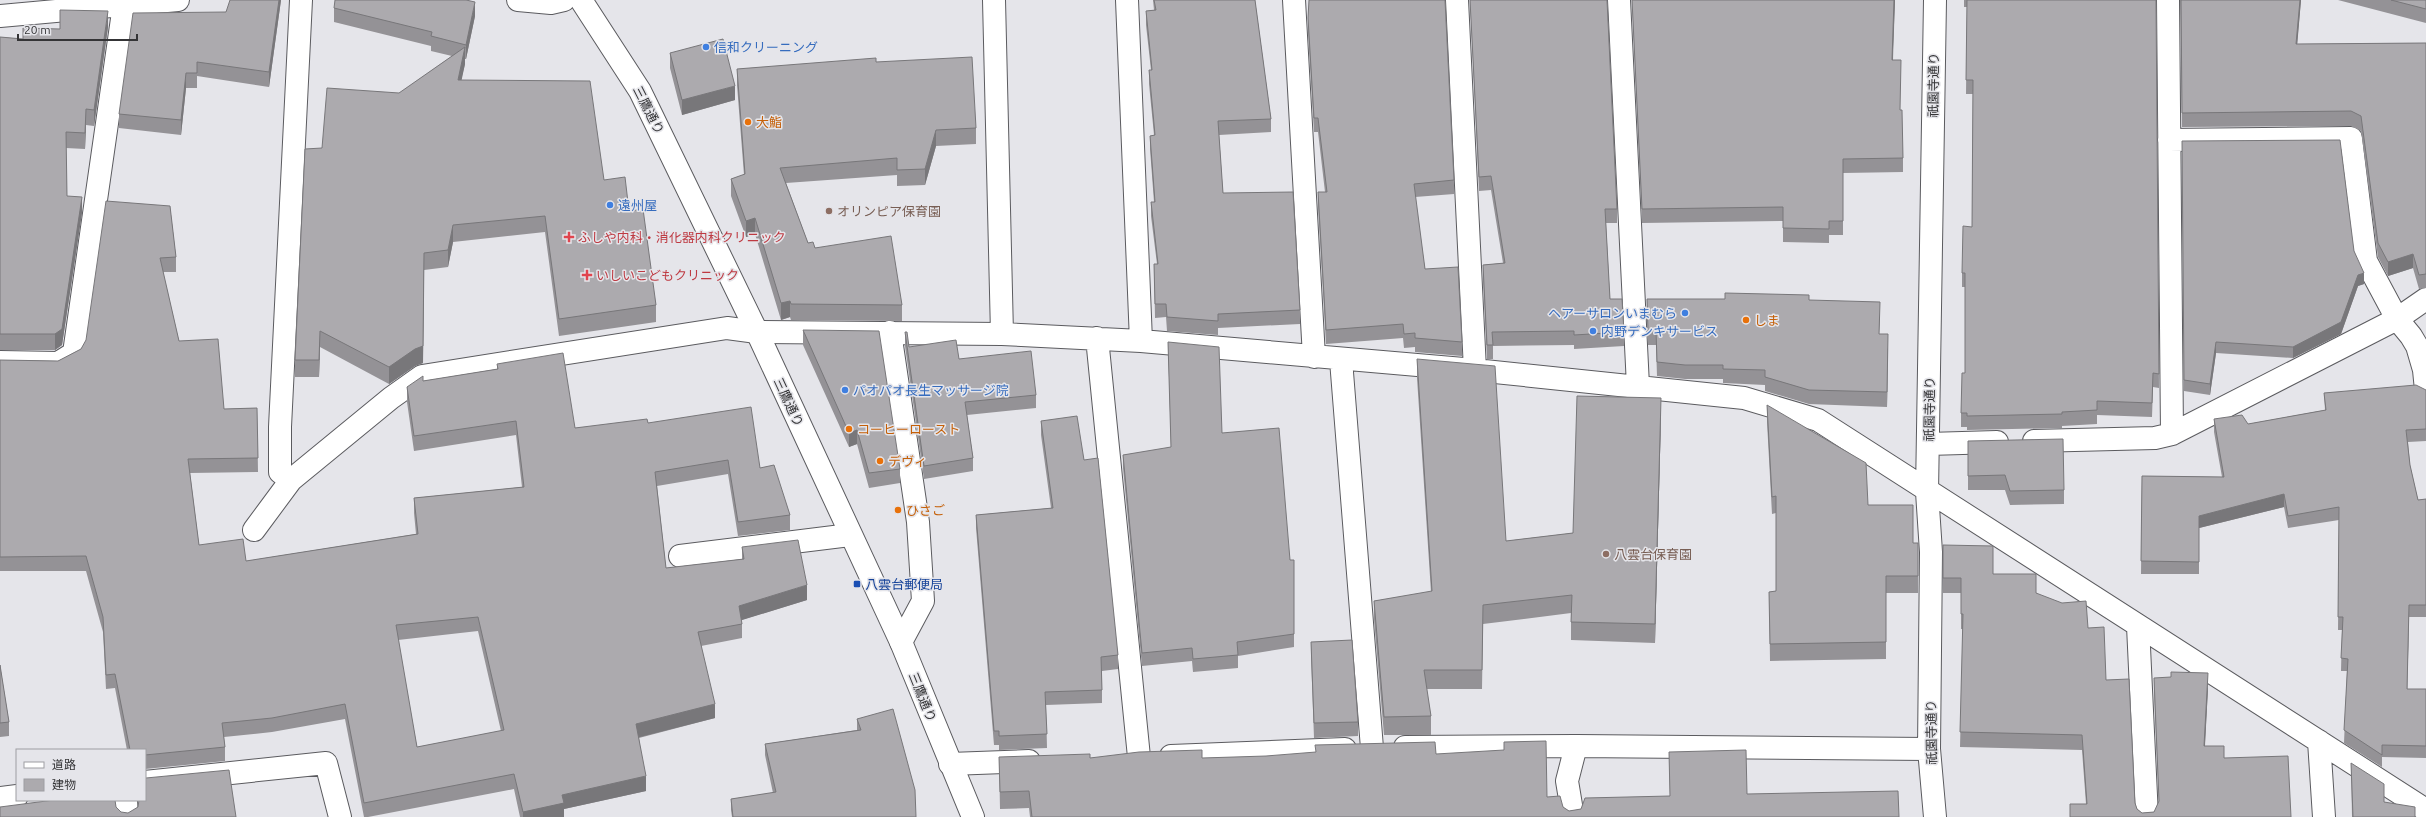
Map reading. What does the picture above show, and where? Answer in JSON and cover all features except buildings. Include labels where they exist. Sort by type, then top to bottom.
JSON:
[{"type":"street","points":[[0,16],[178,0]]},
{"type":"street","points":[[291,480],[280,472],[280,427],[301,0]]},
{"type":"street","points":[[518,0],[551,3],[564,0]]},
{"type":"street","name":"三鷹通り","points":[[581,0],[640,91],[757,332],[900,642],[973,817]]},
{"type":"street","points":[[994,0],[1002,334]]},
{"type":"street","points":[[1127,0],[1141,341]]},
{"type":"street","points":[[1294,0],[1314,357]]},
{"type":"street","points":[[1457,0],[1475,370]]},
{"type":"street","points":[[1619,0],[1638,386]]},
{"type":"street","name":"祇園寺通り","points":[[1935,0],[1927,492],[1931,552],[1929,749],[1935,817]]},
{"type":"street","points":[[2168,0],[2172,434]]},
{"type":"street","points":[[0,362],[58,363],[74,353],[124,5]]},
{"type":"street","points":[[2169,140],[2352,138],[2366,262],[2397,319],[2412,336],[2417,346],[2424,370],[2426,390]]},
{"type":"street","points":[[1928,444],[2155,438],[2172,434],[2397,319],[2426,299]]},
{"type":"street","points":[[254,530],[291,480],[391,398],[422,376],[727,328],[757,332],[1002,334],[1141,341],[1341,360],[1475,370],[1744,398],[1818,420],[1927,492],[2426,810]]},
{"type":"street","points":[[890,332],[918,522],[923,601],[900,642]]},
{"type":"street","points":[[1097,338],[1139,757]]},
{"type":"street","points":[[1341,360],[1372,748]]},
{"type":"street","points":[[680,556],[850,535]]},
{"type":"street","points":[[2138,626],[2147,817]]},
{"type":"street","points":[[2319,742],[2324,817]]},
{"type":"street","points":[[1115,758],[1372,748],[1576,746],[1929,749]]},
{"type":"street","points":[[1573,817],[1567,781],[1576,746]]},
{"type":"street","points":[[950,764],[1052,760]]},
{"type":"street","points":[[146,782],[326,763],[340,817]]},
{"type":"street","points":[[0,798],[16,796]]},
{"type":"street","points":[[126,801],[127,817]]},
{"type":"place","name":"信和クリーニング","points":[[706,47]]},
{"type":"place","name":"大鮨","points":[[748,122]]},
{"type":"place","name":"遠州屋","points":[[610,205]]},
{"type":"place","name":"オリンピア保育園","points":[[829,211]]},
{"type":"place","name":"ふしや内科・消化器内科クリニック","points":[[569,237]]},
{"type":"place","name":"いしいこどもクリニック","points":[[587,275]]},
{"type":"place","name":"ヘアーサロンいまむら","points":[[1685,313]]},
{"type":"place","name":"しま","points":[[1746,320]]},
{"type":"place","name":"内野デンキサービス","points":[[1593,331]]},
{"type":"place","name":"パオパオ長生マッサージ院","points":[[845,390]]},
{"type":"place","name":"コーヒーロースト","points":[[849,429]]},
{"type":"place","name":"デヴィ","points":[[880,461]]},
{"type":"place","name":"ひさご","points":[[898,510]]},
{"type":"place","name":"八雲台保育園","points":[[1606,554]]},
{"type":"place","name":"八雲台郵便局","points":[[857,584]]}]
